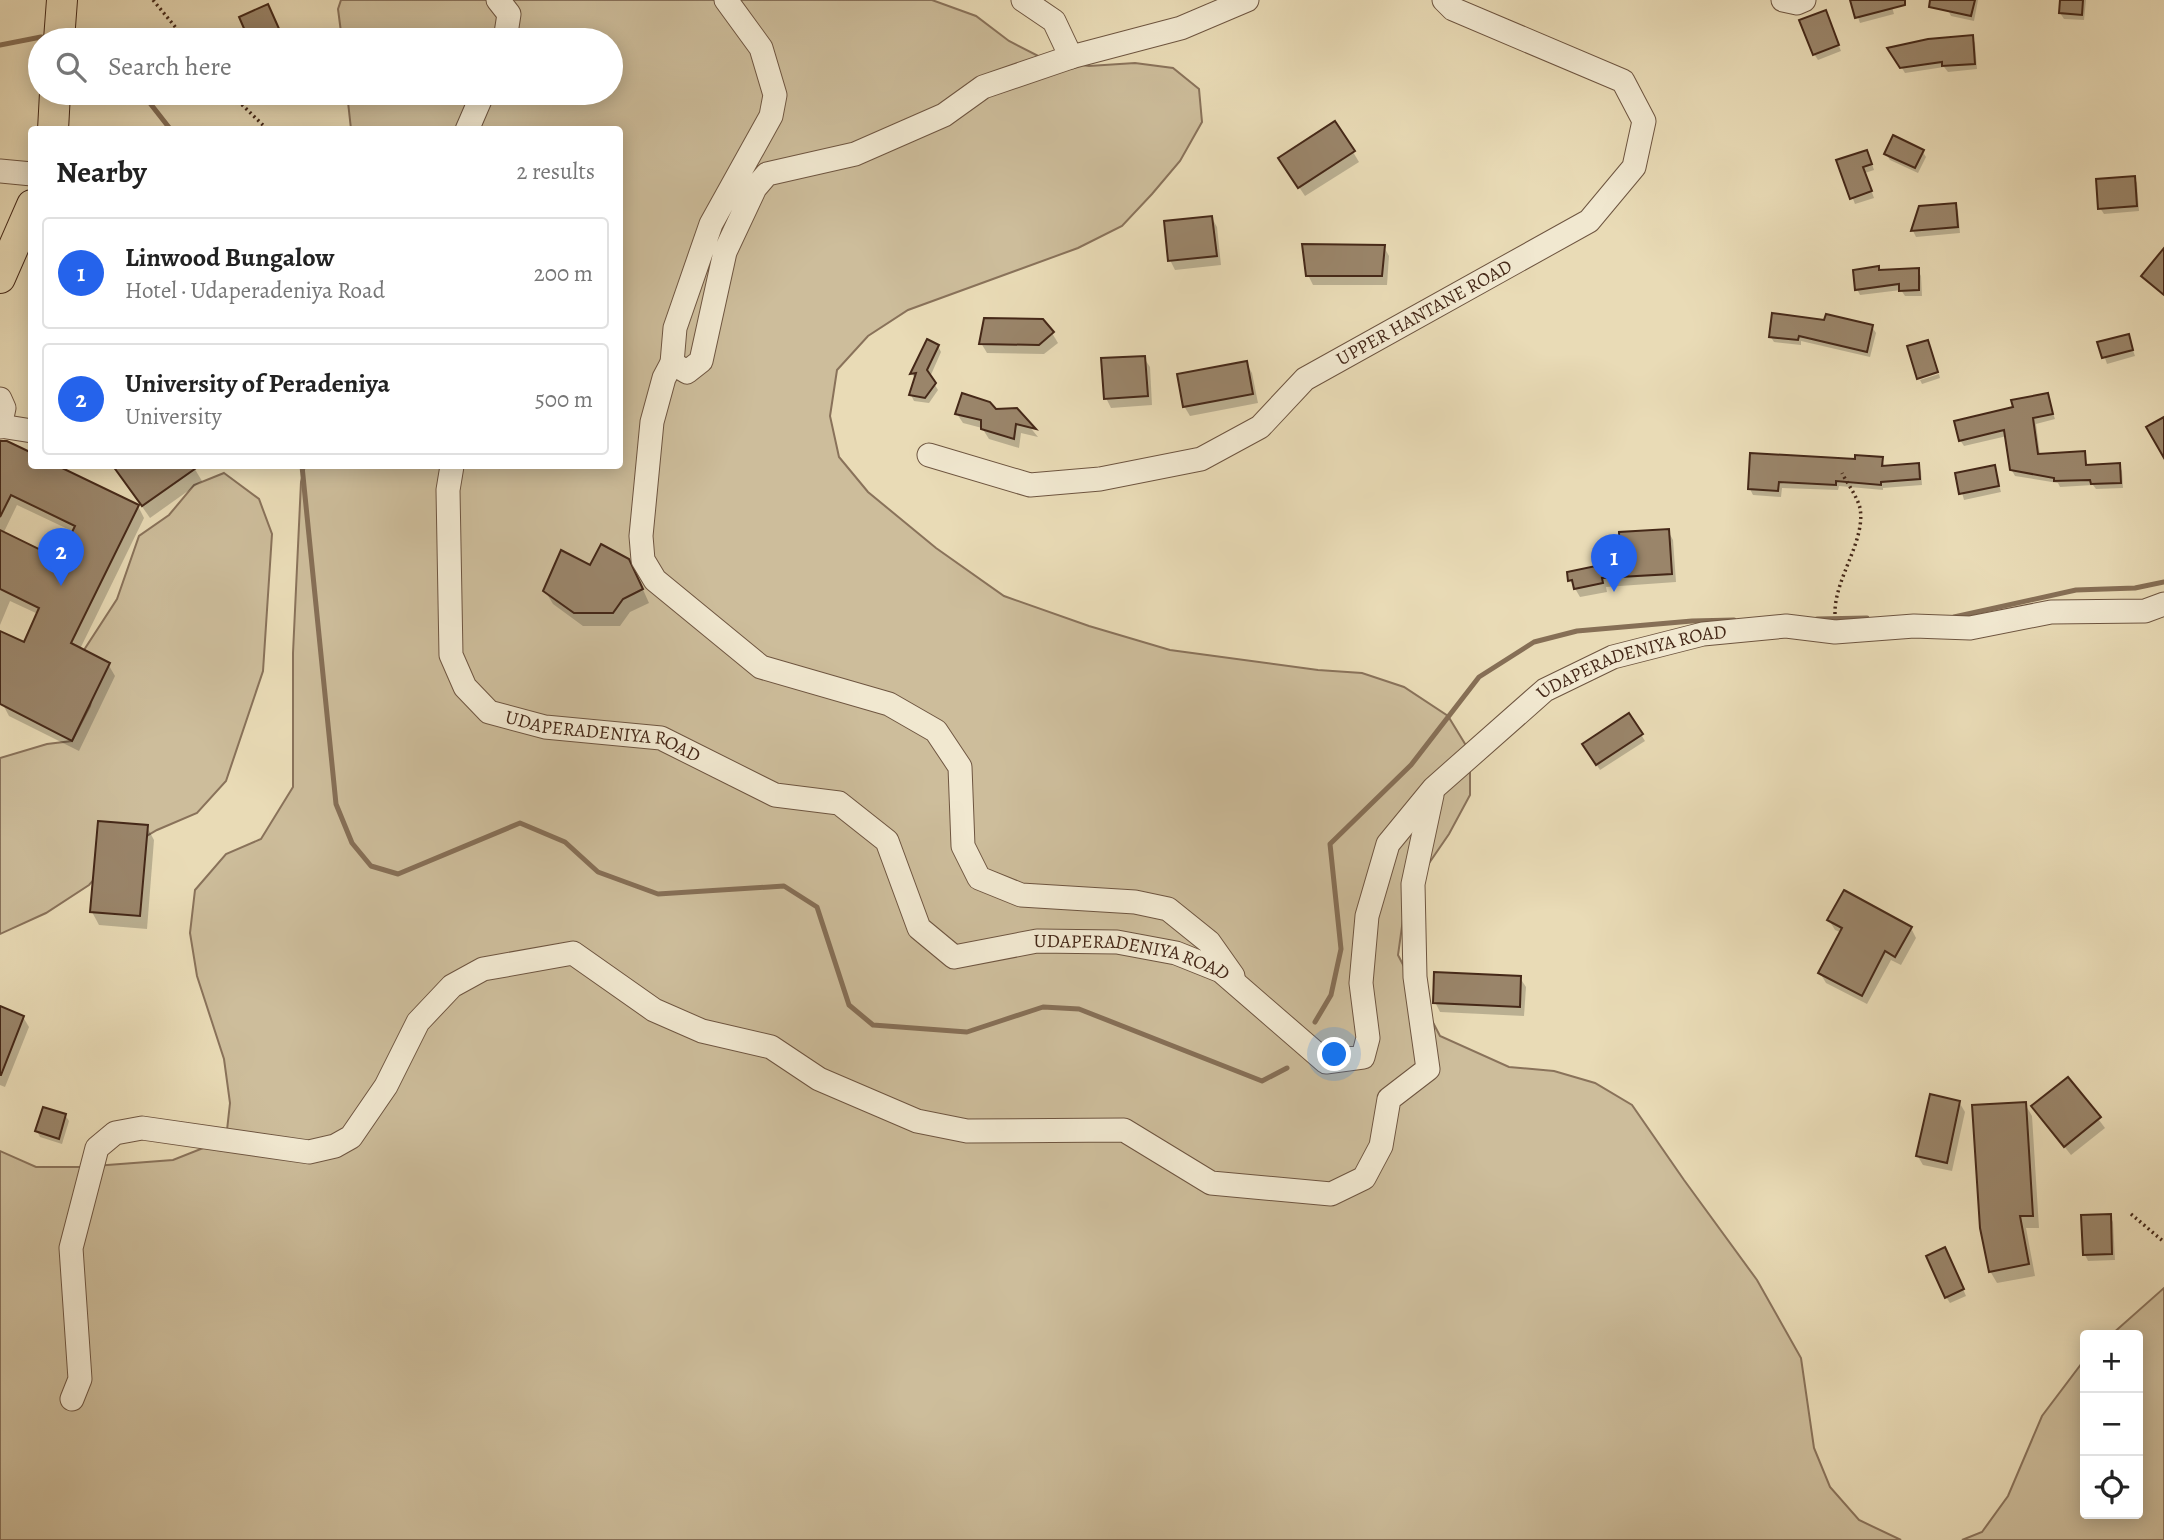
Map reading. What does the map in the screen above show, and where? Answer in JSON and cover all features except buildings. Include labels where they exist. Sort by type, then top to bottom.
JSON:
[{"type":"main road","points":[[60,28],[62,4]]},
{"type":"main road","points":[[52,126],[54,105]]},
{"type":"main road","points":[[0,278],[28,221]]},
{"type":"street","points":[[498,0],[509,14],[507,28]]},
{"type":"street","points":[[726,0],[761,48],[775,95],[771,116],[710,224],[675,328],[672,363],[664,378],[652,422],[641,536],[643,560],[655,580],[761,667],[889,704],[936,731],[960,767],[963,846],[979,878],[1021,895],[1135,901],[1168,909],[1209,942],[1241,989]]},
{"type":"street","points":[[1023,0],[1054,21],[1071,57]]},
{"type":"street","points":[[672,363],[687,372],[701,361],[726,252],[755,188],[767,174],[855,154],[944,115],[984,87],[1071,57],[1181,28],[1247,0]]},
{"type":"street","name":"UPPER HANTANE ROAD","points":[[929,455],[1030,485],[1100,479],[1201,459],[1260,427],[1305,379],[1589,221],[1634,167],[1644,121],[1623,81],[1453,9],[1444,0]]},
{"type":"street","points":[[1783,0],[1797,3],[1804,0]]},
{"type":"street","points":[[469,126],[478,105]]},
{"type":"street","points":[[0,172],[28,174]]},
{"type":"street","points":[[0,399],[4,408],[0,426],[28,430]]},
{"type":"street","name":"UDAPERADENIYA ROAD","points":[[452,469],[448,490],[451,654],[464,687],[489,712],[545,727],[661,738],[775,795],[839,803],[887,841],[919,928],[954,957],[1037,941],[1117,942],[1176,953],[1221,971],[1326,1062],[1363,1057],[1368,1038],[1361,983],[1367,916],[1388,844],[1434,788],[1545,690],[1613,657],[1703,634],[1786,626],[1835,632],[1914,626],[1970,628],[2051,612],[2145,611],[2164,604]]},
{"type":"street","points":[[72,1399],[80,1379],[71,1248],[97,1148],[115,1133],[142,1128],[309,1152],[335,1146],[351,1137],[386,1086],[418,1022],[452,986],[483,969],[573,953],[654,1010],[702,1031],[771,1046],[819,1079],[917,1121],[967,1131],[1124,1130],[1211,1183],[1331,1194],[1364,1178],[1381,1146],[1389,1099],[1428,1069],[1415,977],[1413,884],[1434,788]]},
{"type":"path","points":[[153,0],[176,28]]},
{"type":"path","points":[[242,105],[264,126]]},
{"type":"path","points":[[1835,603],[1858,532],[1860,507],[1842,473]]},
{"type":"path","points":[[2131,1214],[2164,1242]]},
{"type":"shaded area","points":[[341,0],[932,0],[976,16],[1009,41],[1046,60],[1089,66],[1135,63],[1173,68],[1199,89],[1202,122],[1180,161],[1122,226],[1078,248],[908,310],[868,336],[837,370],[830,416],[839,457],[868,492],[936,548],[1004,596],[1089,626],[1170,650],[1318,670],[1362,673],[1404,687],[1448,716],[1470,752],[1470,795],[1449,834],[1423,872],[1404,912],[1398,955],[1440,1036],[1509,1067],[1554,1071],[1595,1083],[1632,1105],[1757,1280],[1801,1358],[1814,1448],[1830,1487],[1859,1520],[1901,1540],[0,1540],[0,1151],[36,1167],[81,1167],[173,1160],[226,1139],[230,1103],[224,1059],[197,976],[190,933],[195,890],[226,854],[261,839],[293,787],[293,653],[301,482],[304,469],[623,469],[623,126],[351,126],[348,105],[623,105],[623,28],[340,28],[338,9]]},
{"type":"shaded area","points":[[224,473],[259,499],[272,534],[263,671],[226,781],[197,813],[157,830],[118,853],[89,885],[46,913],[0,934],[0,758],[47,744],[72,741],[92,697],[84,650],[117,599],[139,536],[169,515],[194,485]]},
{"type":"shaded area","points":[[2164,1288],[2164,1540],[1962,1540],[1982,1532],[2008,1496],[2042,1416],[2080,1366],[2080,1519],[2143,1519],[2143,1330],[2117,1330]]},
{"type":"waterway","points":[[0,45],[28,40]]},
{"type":"waterway","points":[[151,105],[168,126]]},
{"type":"waterway","points":[[302,469],[336,804],[352,843],[371,866],[398,874],[520,823],[565,842],[598,872],[658,894],[784,886],[817,907],[849,1005],[873,1025],[967,1032],[1043,1007],[1079,1009],[1262,1081],[1287,1068]]},
{"type":"waterway","points":[[1954,617],[2076,590],[2135,588],[2164,582]]},
{"type":"waterway","points":[[1817,619],[1867,618]]},
{"type":"waterway","points":[[1315,1022],[1331,995],[1341,949],[1330,844],[1411,765],[1479,677],[1534,642],[1577,631],[1734,620]]},
{"type":"place","name":"University of Peradeniya","points":[[61,586]]},
{"type":"place","name":"Linwood Bungalow","points":[[1614,592]]}]
